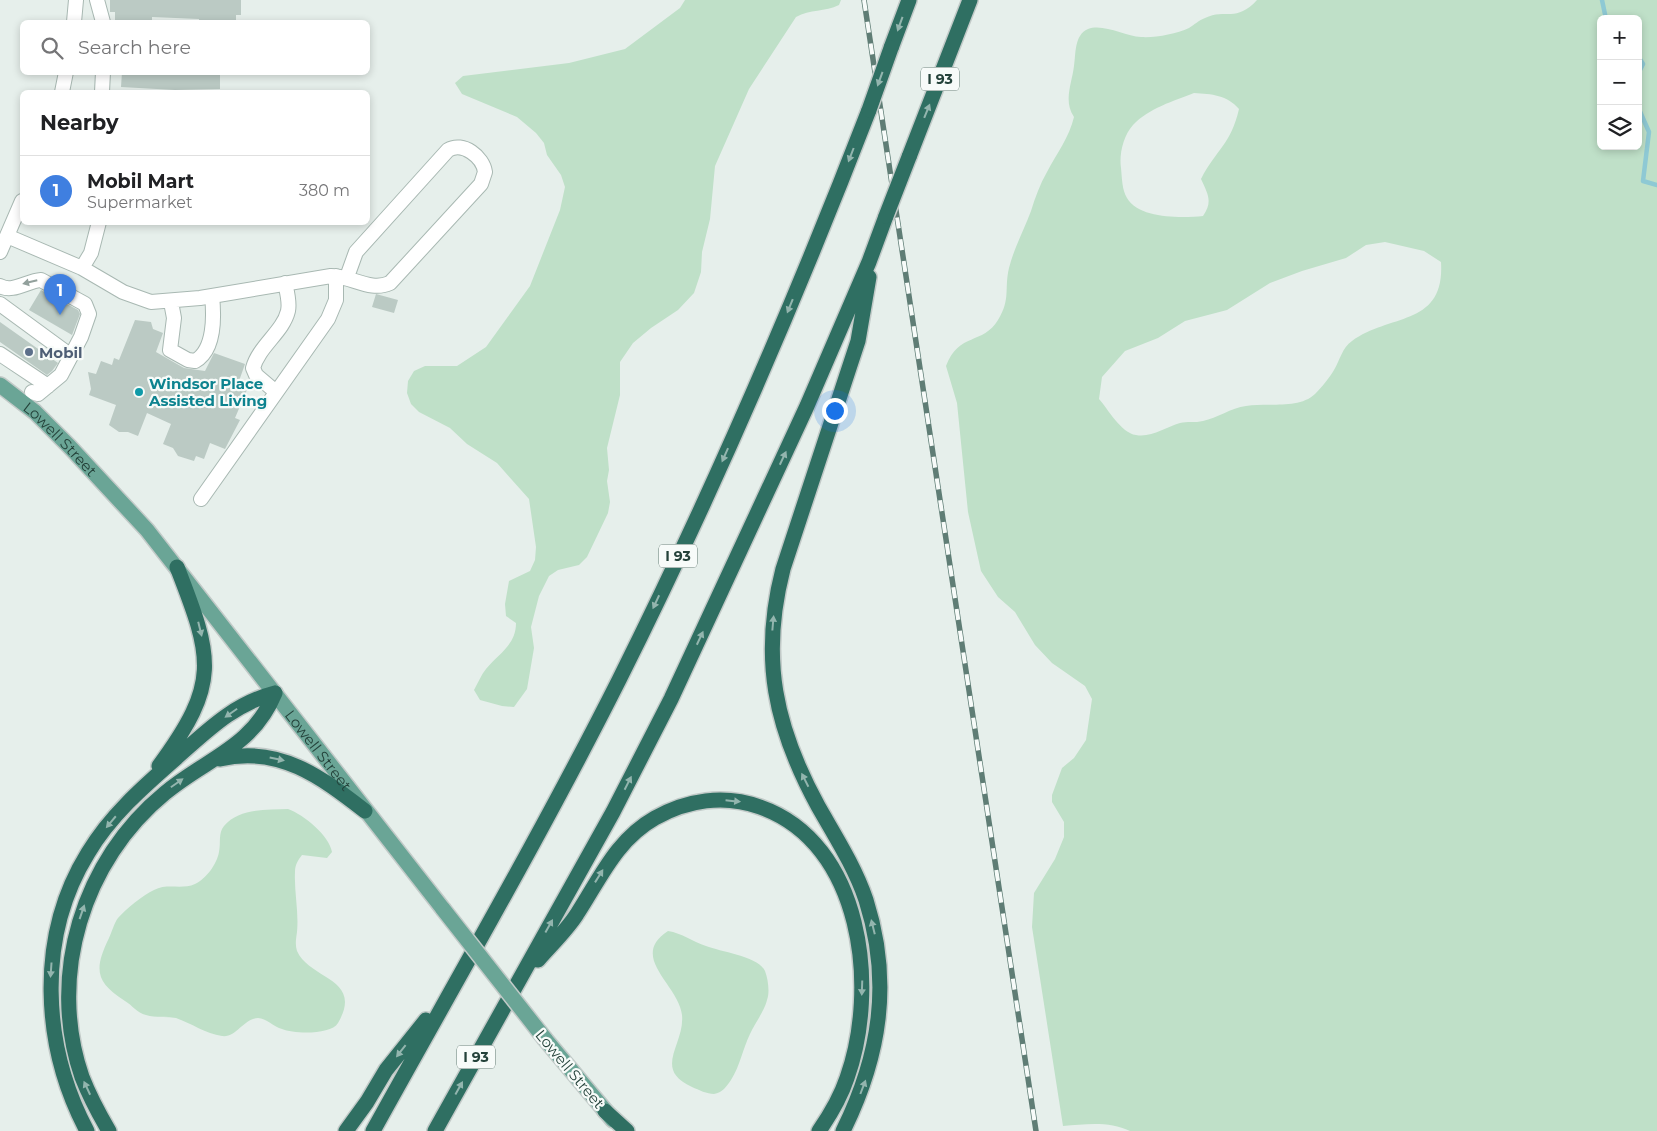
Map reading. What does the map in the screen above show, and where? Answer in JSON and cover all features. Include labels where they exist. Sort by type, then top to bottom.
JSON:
[{"type":"highway","name":"I 93","points":[[373,1131],[562,789],[622,672],[703,504],[790,309],[869,110],[909,0]]},
{"type":"highway","name":"I 93","points":[[435,1131],[613,812],[671,698],[807,406],[875,246],[970,0]]},
{"type":"highway","points":[[843,1131],[865,1083],[874,1047],[880,991],[879,960],[874,932],[861,886],[811,792],[788,742],[774,687],[772,638],[775,603],[783,569],[858,341],[875,246]]},
{"type":"highway","points":[[88,1131],[67,1086],[55,1045],[50,998],[53,951],[63,909],[87,854],[113,819],[142,788],[177,741],[194,712],[204,680],[205,664],[198,620],[177,567]]},
{"type":"highway","points":[[142,788],[236,709],[247,702],[275,693]]},
{"type":"highway","points":[[109,1131],[82,1077],[71,1028],[68,987],[76,934],[94,880],[119,842],[158,798],[236,745],[257,726],[275,693]]},
{"type":"highway","points":[[212,762],[228,757],[251,756],[269,757],[291,762],[328,782],[365,810]]},
{"type":"highway","points":[[517,983],[577,915],[602,872],[618,850],[648,823],[672,809],[704,801],[740,802],[775,813],[796,826],[815,844],[830,863],[848,902],[861,957],[861,1018],[854,1053],[842,1092],[819,1131]]},
{"type":"highway","points":[[346,1131],[368,1102],[386,1070],[453,986]]},
{"type":"highway","points":[[605,1111],[627,1131]]},
{"type":"main road","name":"Lowell Street","points":[[3,389],[35,390],[114,493],[177,567],[545,1039],[623,1131]]},
{"type":"street","points":[[74,20],[76,0]]},
{"type":"street","points":[[96,0],[102,20]]},
{"type":"street","points":[[62,90],[65,75]]},
{"type":"street","points":[[102,75],[102,90]]},
{"type":"street","points":[[7,236],[82,268],[142,300],[171,302],[285,283],[342,276],[375,287],[390,283],[483,181],[485,169],[480,161],[464,147],[454,147],[448,150],[356,252],[342,276],[334,307],[201,499]]},
{"type":"street","points":[[0,252],[20,206]]},
{"type":"street","points":[[82,268],[91,253],[98,225]]},
{"type":"street","points":[[0,354],[35,390],[61,375],[71,356],[87,324],[90,314],[85,304],[41,280],[3,287],[0,304],[71,356]]},
{"type":"street","points":[[276,392],[256,376],[253,368],[257,358],[287,313],[288,302],[285,283]]},
{"type":"street","points":[[171,302],[174,318],[170,350],[188,360],[195,361],[204,352],[212,329],[214,315],[212,296]]},
{"type":"green space","points":[[685,0],[841,0],[839,5],[834,7],[801,14],[796,17],[749,89],[715,166],[710,219],[702,252],[701,272],[694,293],[678,310],[633,343],[620,362],[620,395],[607,448],[609,470],[607,481],[610,502],[608,513],[587,557],[579,565],[558,570],[549,576],[539,596],[531,627],[534,648],[527,689],[514,707],[480,700],[474,690],[481,676],[510,643],[515,631],[516,623],[506,616],[505,604],[509,581],[530,571],[535,560],[536,547],[529,499],[497,463],[467,444],[450,428],[419,412],[411,404],[407,393],[408,381],[414,371],[425,366],[457,366],[486,347],[530,286],[560,210],[565,187],[561,175],[547,155],[544,143],[536,133],[517,117],[462,94],[455,83],[463,76],[569,63],[625,49],[680,8]]},
{"type":"green space","points":[[1257,0],[1657,0],[1657,1131],[1130,1131],[1106,1124],[1063,1126],[1032,927],[1034,893],[1055,859],[1064,837],[1064,822],[1052,802],[1052,795],[1062,768],[1074,758],[1086,740],[1092,699],[1085,686],[1052,663],[1035,645],[1015,612],[998,597],[981,571],[968,512],[957,403],[946,366],[951,355],[958,348],[992,328],[1002,313],[1006,300],[1009,268],[1014,253],[1044,177],[1072,125],[1074,117],[1069,105],[1069,92],[1076,45],[1083,32],[1088,29],[1100,28],[1141,37],[1153,37],[1189,28],[1212,15],[1243,11]],"holes":[[[1194,93],[1224,98],[1239,109],[1232,131],[1201,179],[1209,202],[1206,211],[1203,216],[1173,217],[1141,210],[1133,205],[1125,195],[1121,163],[1122,146],[1130,129],[1139,119],[1170,102]],[[1385,242],[1424,251],[1441,262],[1440,283],[1434,298],[1425,308],[1412,315],[1367,332],[1352,341],[1343,351],[1328,379],[1308,399],[1291,404],[1240,407],[1208,420],[1180,423],[1153,434],[1142,436],[1125,430],[1099,399],[1102,377],[1125,351],[1158,338],[1185,321],[1227,310],[1270,283],[1346,258],[1366,245]]]},
{"type":"green space","points":[[288,809],[315,826],[326,839],[332,852],[327,858],[302,855],[296,865],[295,879],[297,951],[304,961],[340,988],[344,997],[344,1008],[338,1023],[334,1027],[328,1030],[295,1032],[279,1028],[264,1019],[258,1018],[248,1021],[232,1034],[222,1036],[210,1033],[176,1018],[143,1014],[108,988],[100,974],[101,958],[115,922],[121,914],[154,890],[164,887],[190,886],[203,879],[216,861],[221,832],[230,820],[254,811]]},
{"type":"green space","points":[[668,931],[706,946],[747,958],[761,966],[766,974],[768,997],[766,1004],[752,1030],[734,1075],[722,1091],[714,1094],[692,1087],[680,1080],[674,1072],[673,1056],[682,1026],[682,1015],[679,1004],[654,961],[653,951],[657,941]]},
{"type":"building","points":[[110,0],[241,0],[241,15],[236,15],[236,20],[152,17],[152,20],[115,20],[115,12],[110,12]]},
{"type":"building","points":[[122,75],[220,75],[220,89],[175,90],[121,87]]},
{"type":"building","points":[[41,290],[78,310],[80,314],[72,335],[29,310]]},
{"type":"building","points":[[376,294],[398,300],[394,313],[372,307]]},
{"type":"building","name":"Windsor Place Assisted Living","points":[[135,320],[151,322],[153,329],[163,333],[156,352],[184,368],[205,371],[214,353],[245,364],[239,381],[249,385],[235,418],[240,420],[225,449],[210,443],[204,459],[196,456],[194,461],[178,456],[173,448],[163,444],[171,424],[147,413],[138,436],[128,432],[119,432],[109,425],[116,405],[89,395],[91,389],[88,372],[96,374],[101,361],[112,365],[114,358],[119,360]]},
{"type":"building","name":"Mobil","points":[[0,322],[58,363],[52,371],[47,375],[0,342]]},
{"type":"waterway","points":[[1602,0],[1605,15]]},
{"type":"waterway","points":[[1642,62],[1642,66]]},
{"type":"waterway","points":[[1642,116],[1649,132],[1643,181],[1657,185]]},
{"type":"railway","points":[[864,0],[1036,1131]]},
{"type":"place","name":"Mobil Mart","points":[[60,315]]},
{"type":"place","name":"Mobil","points":[[29,352]]},
{"type":"place","name":"Windsor Place Assisted Living","points":[[139,392]]}]
